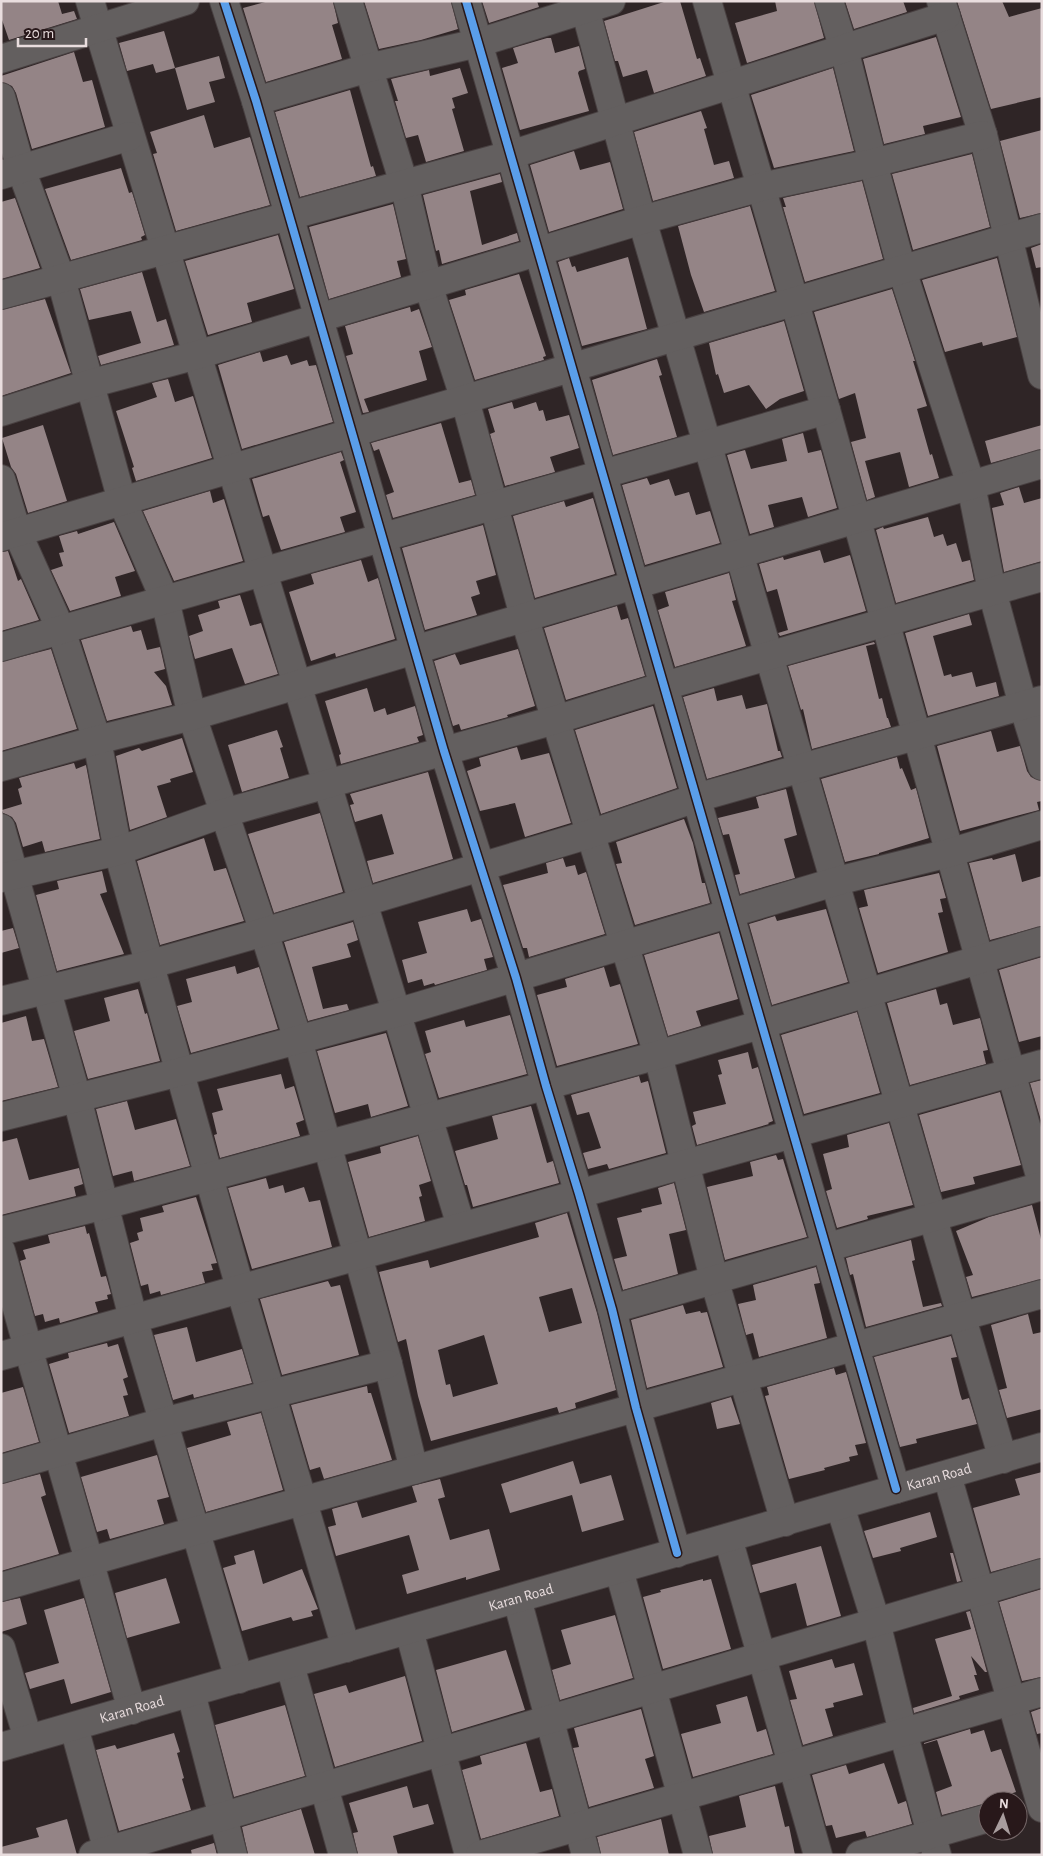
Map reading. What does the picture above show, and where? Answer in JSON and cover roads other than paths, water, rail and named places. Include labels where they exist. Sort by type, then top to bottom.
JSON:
[{"type":"street","points":[[90,1],[461,1226]]},
{"type":"street","points":[[1,59],[98,30],[185,1]]},
{"type":"street","points":[[224,1],[256,101],[444,751],[516,978],[612,1309],[636,1408],[677,1553]]},
{"type":"street","points":[[348,1],[404,184],[428,285],[465,400],[524,616],[658,1055],[714,1279],[785,1522]]},
{"type":"street","points":[[466,1],[896,1489]]},
{"type":"street","points":[[256,101],[368,68],[478,43],[584,5],[611,1]]},
{"type":"street","points":[[612,1309],[1042,1184],[826,410],[707,1]]},
{"type":"street","points":[[829,1],[844,49],[902,270],[971,485],[992,591],[1032,702],[1042,766]]},
{"type":"street","points":[[584,5],[642,220],[1003,1459]]},
{"type":"street","points":[[1,296],[510,155],[844,49],[943,9],[982,135],[1042,375]]},
{"type":"street","points":[[1,97],[11,172],[61,279],[122,501],[165,600],[192,716],[298,1040],[388,1364],[414,1470]]},
{"type":"street","points":[[1,412],[89,384],[197,356],[642,220],[761,187],[873,163],[982,135]]},
{"type":"street","points":[[11,172],[130,136]]},
{"type":"street","points":[[9,534],[1042,228]]},
{"type":"street","points":[[1,647],[494,507],[826,410]]},
{"type":"street","points":[[1,767],[192,716],[524,616],[1042,464]]},
{"type":"street","points":[[1,479],[9,534],[61,630],[97,740],[118,851],[240,1288],[346,1648]]},
{"type":"street","points":[[8,877],[118,851],[224,813],[555,720],[664,686],[1042,577]]},
{"type":"street","points":[[1,1001],[47,988],[151,964],[264,932],[590,834],[696,798],[1032,702]]},
{"type":"street","points":[[1,1117],[298,1040],[516,978],[834,882],[950,853],[1042,825]]},
{"type":"street","points":[[1,828],[8,877],[47,988],[133,1318],[239,1680]]},
{"type":"street","points":[[1,1231],[105,1205],[658,1055],[1042,941]]},
{"type":"street","points":[[1,1356],[1042,1064]]},
{"type":"street","points":[[1,1251],[132,1710]]},
{"type":"street","points":[[1,1587],[1042,1294]]},
{"type":"street","points":[[1,1469],[164,1422],[388,1364]]},
{"type":"street","name":"Karan Road","points":[[1,1747],[239,1680],[1042,1447]]},
{"type":"street","points":[[947,1475],[1011,1701],[1036,1805]]},
{"type":"street","points":[[840,1506],[876,1622],[903,1732],[934,1844]]},
{"type":"street","points":[[728,1538],[818,1855]]},
{"type":"street","points":[[619,1570],[698,1855]]},
{"type":"street","points":[[74,1727],[103,1853],[1042,1573]]},
{"type":"street","points":[[517,1599],[586,1855]]},
{"type":"street","points":[[409,1630],[468,1855]]},
{"type":"street","points":[[1,1648],[28,1739]]},
{"type":"street","points":[[290,1664],[343,1855]]},
{"type":"street","points":[[480,1855],[1042,1692]]},
{"type":"street","points":[[192,1693],[232,1855]]},
{"type":"street","points":[[860,1855],[934,1844],[978,1823]]}]
